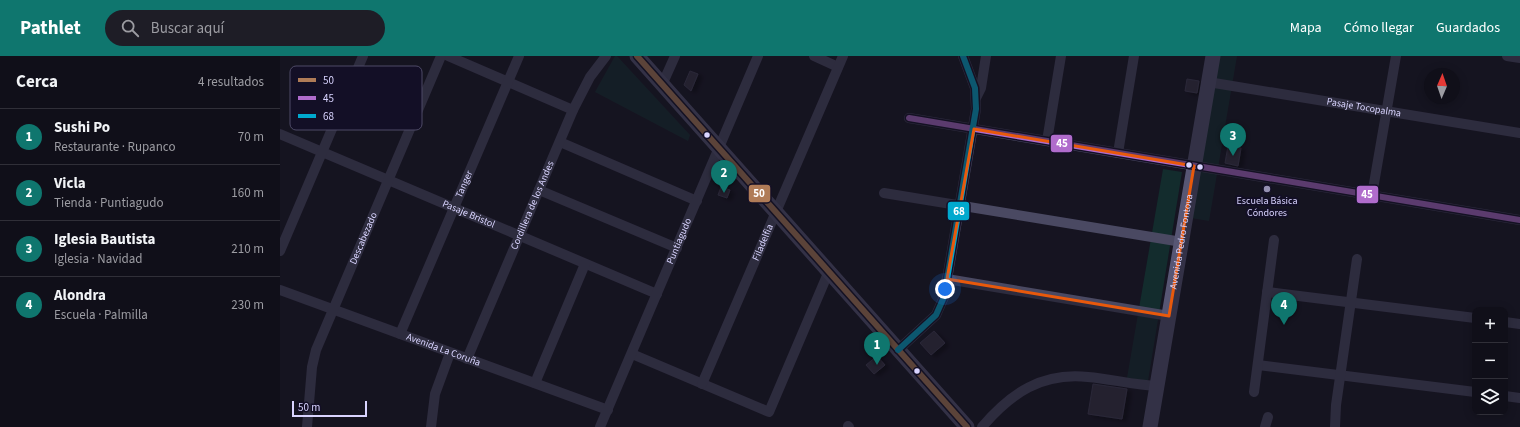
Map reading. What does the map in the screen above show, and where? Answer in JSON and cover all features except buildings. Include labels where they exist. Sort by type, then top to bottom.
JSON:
[{"type":"main road","points":[[636,56],[967,427]]},
{"type":"main road","name":"Avenida Pedro Fontova","points":[[1150,427],[1213,56]]},
{"type":"street","points":[[360,66],[364,56]]},
{"type":"street","name":"Descabezado","points":[[422,100],[441,56]]},
{"type":"street","points":[[448,56],[573,110]]},
{"type":"street","name":"Tanger","points":[[400,334],[519,56]]},
{"type":"street","name":"Cordillera de los Andes","points":[[467,359],[573,110],[590,77],[606,56]]},
{"type":"street","points":[[662,85],[675,56]]},
{"type":"street","name":"Puntiagudo","points":[[600,427],[758,56]]},
{"type":"street","points":[[814,56],[838,67]]},
{"type":"street","name":"Filadelfia","points":[[702,384],[843,56]]},
{"type":"street","points":[[898,350],[932,320],[939,311],[947,279],[974,129],[976,98],[972,79],[963,56]]},
{"type":"street","points":[[976,98],[981,88],[986,56]]},
{"type":"street","points":[[1046,141],[1061,56]]},
{"type":"street","points":[[1118,153],[1134,56]]},
{"type":"street","points":[[1372,195],[1396,56]]},
{"type":"street","points":[[1507,56],[1520,58]]},
{"type":"street","name":"Pasaje Tocopalma","points":[[1208,82],[1520,133]]},
{"type":"street","points":[[909,118],[1520,220]]},
{"type":"street","points":[[280,251],[332,130]]},
{"type":"street","name":"Descabezado","points":[[308,427],[313,359],[409,130]]},
{"type":"street","name":"Pasaje Bristol","points":[[280,134],[657,294]]},
{"type":"street","points":[[560,142],[696,201]]},
{"type":"street","points":[[539,190],[677,248]]},
{"type":"street","points":[[884,193],[1182,242]]},
{"type":"street","points":[[1254,392],[1274,240]]},
{"type":"street","points":[[1335,427],[1340,376],[1357,259]]},
{"type":"street","points":[[535,383],[585,264]]},
{"type":"street","points":[[632,354],[768,412],[828,271]]},
{"type":"street","points":[[947,279],[1169,316]]},
{"type":"street","name":"Avenida La Coruña","points":[[280,290],[608,410]]},
{"type":"street","points":[[1267,292],[1472,318]]},
{"type":"street","points":[[1508,322],[1520,324]]},
{"type":"street","points":[[431,427],[435,394],[450,353]]},
{"type":"street","points":[[1258,365],[1472,392]]},
{"type":"street","points":[[982,427],[1012,398],[1027,387],[1053,377],[1088,377],[1158,386]]},
{"type":"street","points":[[1508,396],[1520,398]]},
{"type":"highlighted area","points":[[974,129],[1194,166],[1169,316],[947,279]]},
{"type":"green space","points":[[615,56],[617,56],[690,135],[688,141],[595,92]]},
{"type":"green space","points":[[1218,56],[1237,56],[1209,221],[1191,218]]},
{"type":"green space","points":[[1163,169],[1182,172],[1148,381],[1127,378]]},
{"type":"transit line","name":"50","points":[[637,56],[967,427]]},
{"type":"transit line","name":"68","points":[[898,350],[936,315],[944,297],[976,109],[975,88],[963,56]]},
{"type":"transit line","name":"45","points":[[909,118],[1520,220]]},
{"type":"place","name":"Iglesia Bautista","points":[[1233,156]]},
{"type":"place","name":"Escuela Básica Cóndores","points":[[1267,189]]},
{"type":"place","name":"Vicla","points":[[724,193]]},
{"type":"place","name":"Alondra","points":[[1284,325]]},
{"type":"place","name":"Sushi Po","points":[[877,365]]}]
